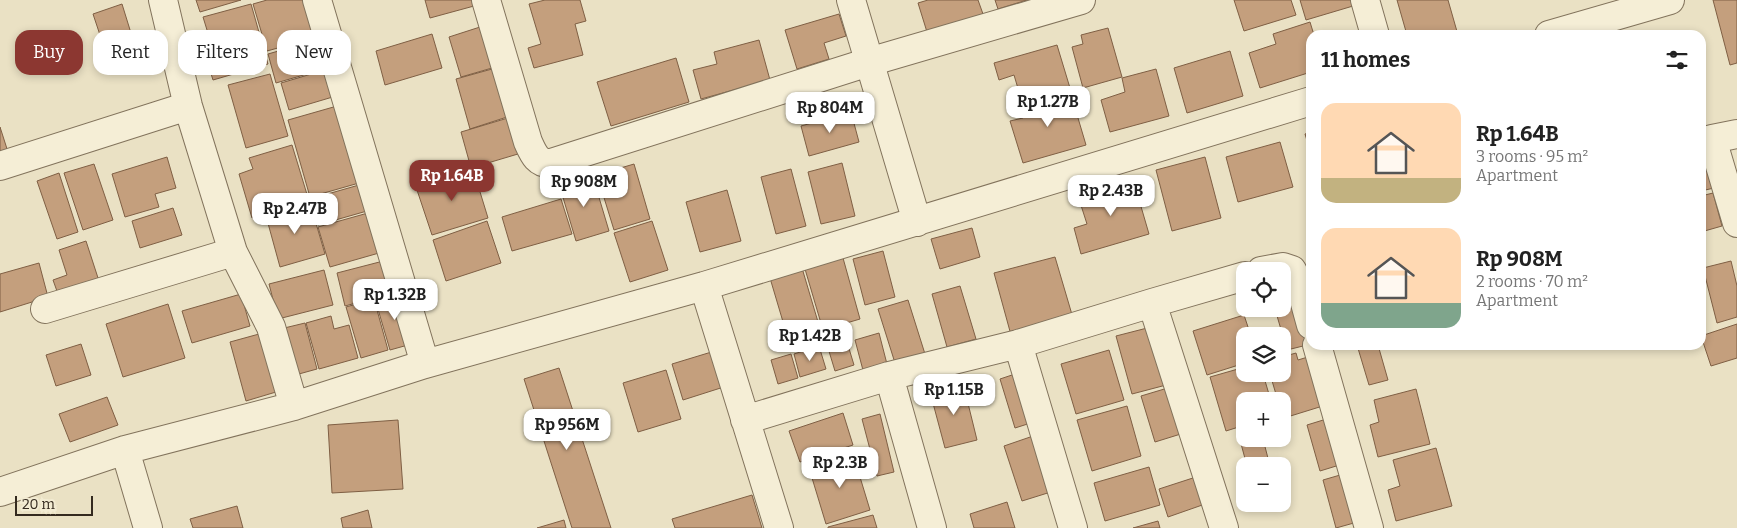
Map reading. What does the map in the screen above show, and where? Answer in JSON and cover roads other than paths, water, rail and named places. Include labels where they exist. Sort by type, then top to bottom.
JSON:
[{"type":"street","points":[[163,0],[188,106],[232,252],[271,327],[294,406]]},
{"type":"street","points":[[317,0],[425,364]]},
{"type":"street","points":[[486,0],[528,142],[533,154],[539,161],[545,163],[551,163],[869,62],[1081,0]]},
{"type":"street","points":[[851,0],[917,222]]},
{"type":"street","points":[[1365,0],[1374,30]]},
{"type":"street","points":[[1565,30],[1670,0]]},
{"type":"street","points":[[0,492],[125,450],[294,406],[425,364],[704,286],[1306,103]]},
{"type":"street","points":[[0,166],[188,106]]},
{"type":"street","points":[[1717,139],[1737,223]]},
{"type":"street","points":[[45,310],[232,252]]},
{"type":"street","points":[[1291,270],[1300,285],[1306,307]]},
{"type":"street","points":[[745,420],[889,376],[1018,344],[1236,279]]},
{"type":"street","points":[[704,286],[779,528]]},
{"type":"street","points":[[1152,303],[1224,528]]},
{"type":"street","points":[[1018,344],[1073,528]]},
{"type":"street","points":[[1318,350],[1368,528]]},
{"type":"street","points":[[889,376],[932,528]]},
{"type":"street","points":[[125,450],[148,528]]}]
